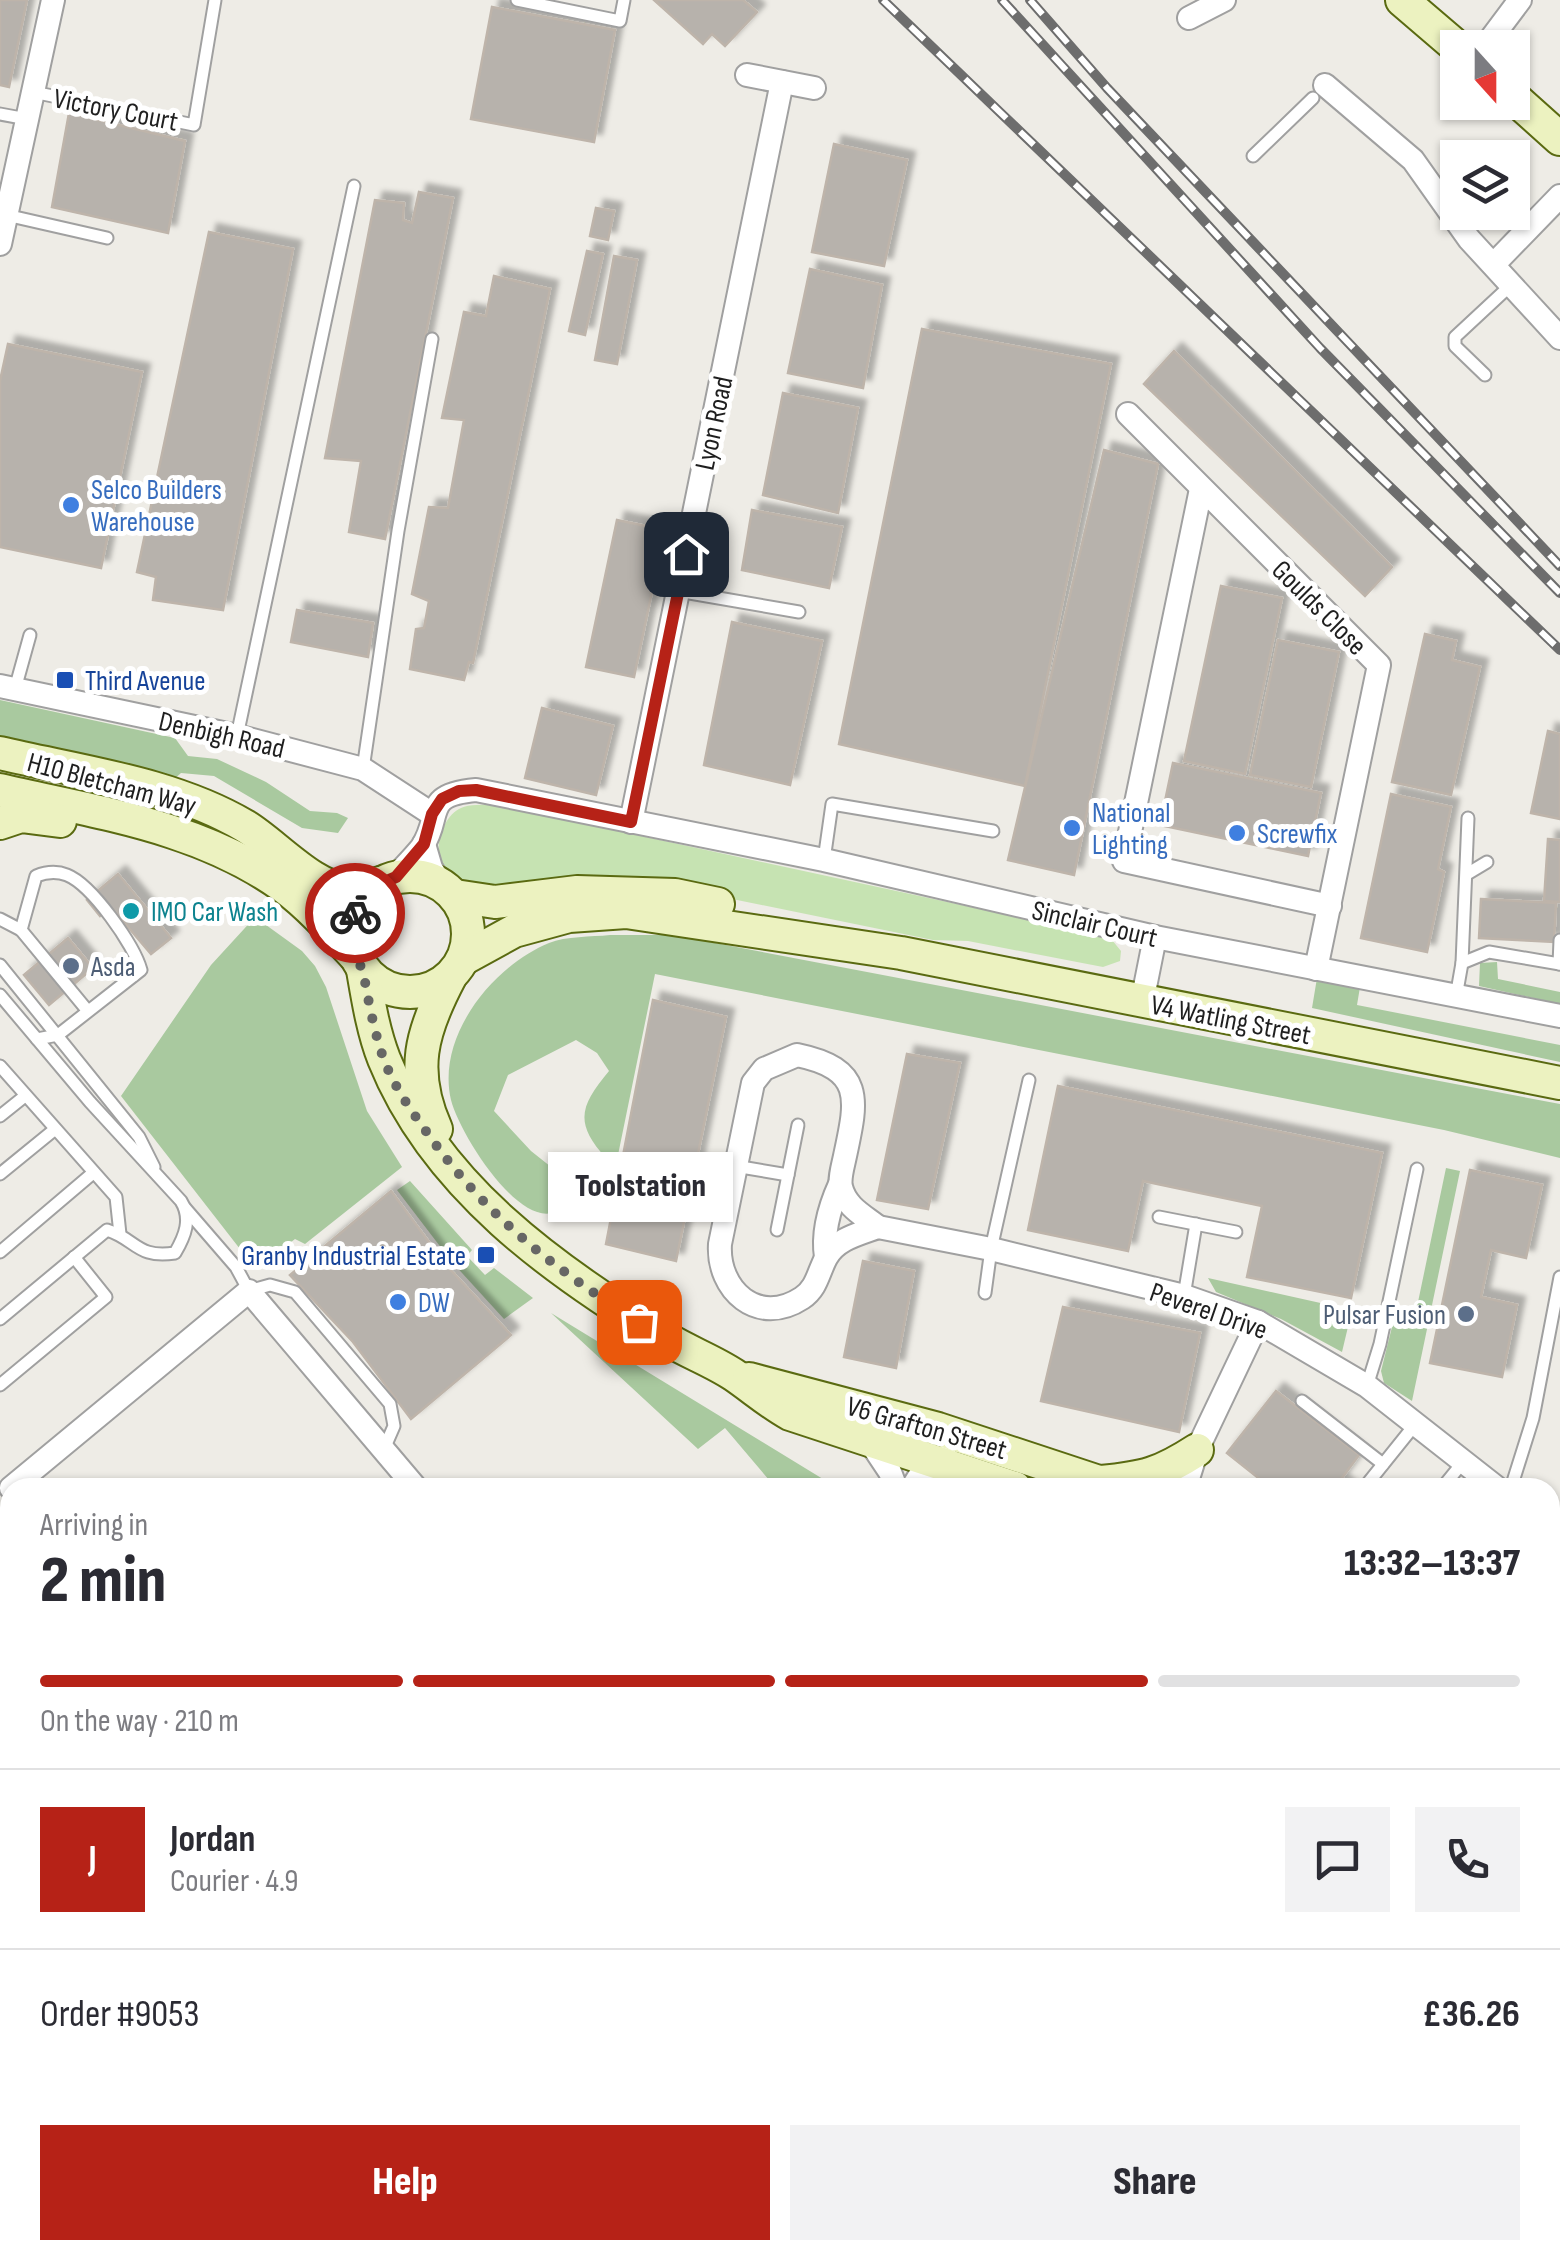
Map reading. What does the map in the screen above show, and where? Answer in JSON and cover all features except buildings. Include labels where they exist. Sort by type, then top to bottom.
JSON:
[{"type":"street","points":[[0,244],[53,0]]},
{"type":"street","points":[[1190,18],[1224,0]]},
{"type":"street","points":[[1402,0],[1440,33]]},
{"type":"street","points":[[1498,30],[1520,0]]},
{"type":"street","points":[[748,75],[814,88]]},
{"type":"street","name":"Lyon Road","points":[[631,822],[782,82]]},
{"type":"street","points":[[1324,86],[1413,160],[1468,239],[1560,338]]},
{"type":"street","points":[[1530,112],[1560,139]]},
{"type":"street","points":[[1494,264],[1560,196]]},
{"type":"street","name":"Goulds Close","points":[[1128,414],[1379,666],[1316,970]]},
{"type":"street","points":[[1200,489],[1124,861],[1330,906]]},
{"type":"street","name":"Denbigh Road","points":[[7,687],[237,736],[363,769],[432,814]]},
{"type":"street","name":"H10 Bletcham Way","points":[[2,755],[139,785],[205,807],[246,826],[328,885],[349,890],[388,880]]},
{"type":"street","name":"H10 Bletcham Way","points":[[0,790],[134,820],[192,837],[234,856],[300,901],[359,963]]},
{"type":"street","points":[[424,844],[431,868],[466,916],[468,937],[456,968],[433,988],[395,991],[377,983],[359,963],[351,936],[354,915],[364,897],[388,880],[424,844],[432,814],[442,799],[459,791],[476,790],[631,822]]},
{"type":"street","name":"H10 Bletcham Way","points":[[0,822],[21,816],[44,818],[169,844],[300,901]]},
{"type":"street","name":"Sinclair Court","points":[[631,822],[824,860],[1155,937],[1560,1016]]},
{"type":"street","points":[[388,880],[419,876],[448,890]]},
{"type":"street","name":"V4 Watling Street","points":[[448,890],[495,902],[577,892],[675,895],[798,922],[901,953]]},
{"type":"street","name":"V4 Watling Street","points":[[456,968],[514,931],[569,916],[626,912],[901,953],[1560,1083]]},
{"type":"street","points":[[1142,1002],[1155,937]]},
{"type":"street","name":"V6 Grafton Street","points":[[359,963],[382,1056],[400,1096],[457,1176],[486,1207],[578,1284],[735,1376],[760,1397],[790,1414],[870,1442],[940,1475]]},
{"type":"street","name":"V6 Grafton Street","points":[[456,968],[435,1005],[419,1060],[426,1106],[457,1176]]},
{"type":"street","points":[[826,1257],[824,1245],[831,1206],[840,1184],[856,1107],[852,1091],[835,1068],[797,1055],[764,1068],[753,1084],[735,1166],[718,1262],[723,1278],[735,1294],[750,1304],[788,1304],[804,1297],[818,1280],[826,1257],[848,1237],[878,1226]]},
{"type":"street","points":[[840,1184],[850,1206],[878,1226]]},
{"type":"street","name":"Peverel Drive","points":[[878,1226],[1184,1296],[1258,1322],[1367,1386],[1485,1478]]},
{"type":"street","points":[[23,1478],[250,1291],[408,1478]]},
{"type":"street","points":[[1188,1478],[1197,1450],[1258,1322]]},
{"type":"street","name":"V6 Grafton Street","points":[[735,1376],[862,1406],[1089,1478]]},
{"type":"street","points":[[862,1406],[917,1439],[940,1475]]},
{"type":"street","points":[[870,1442],[892,1478]]},
{"type":"street","points":[[940,1475],[956,1453],[990,1444]]},
{"type":"street","points":[[1143,1478],[1171,1467],[1197,1450]]},
{"type":"street","points":[[918,1478],[922,1472],[940,1475]]},
{"type":"lane","name":"Victory Court","points":[[33,92],[194,125],[215,0]]},
{"type":"lane","points":[[517,0],[620,21],[624,0]]},
{"type":"lane","points":[[1253,156],[1324,86]]},
{"type":"lane","points":[[0,114],[27,119]]},
{"type":"lane","points":[[237,736],[354,186]]},
{"type":"lane","points":[[6,215],[108,238]]},
{"type":"lane","points":[[1485,375],[1456,346],[1456,336],[1512,284]]},
{"type":"lane","points":[[363,769],[432,339]]},
{"type":"lane","points":[[678,591],[800,612]]},
{"type":"lane","points":[[7,687],[30,635]]},
{"type":"lane","points":[[824,860],[832,804],[993,831]]},
{"type":"lane","points":[[1456,996],[1462,963],[1468,818]]},
{"type":"lane","points":[[1466,874],[1488,862]]},
{"type":"lane","points":[[21,930],[36,876],[47,872],[66,874],[82,885],[126,938],[141,970],[58,1034],[37,1039]]},
{"type":"lane","points":[[0,918],[21,930],[88,1010]]},
{"type":"lane","points":[[1462,963],[1489,952],[1559,964],[1560,940]]},
{"type":"lane","points":[[0,965],[139,1138],[158,1176]]},
{"type":"lane","points":[[0,994],[236,1267],[250,1291],[270,1284],[295,1292],[390,1404],[394,1426],[384,1449]]},
{"type":"lane","points":[[0,1066],[116,1197],[120,1234]]},
{"type":"lane","points":[[985,1293],[991,1249],[1029,1080]]},
{"type":"lane","points":[[0,1116],[25,1096]]},
{"type":"lane","points":[[777,1230],[798,1124]]},
{"type":"lane","points":[[0,1174],[54,1130]]},
{"type":"lane","points":[[735,1166],[788,1175]]},
{"type":"lane","points":[[1367,1386],[1380,1344],[1417,1168]]},
{"type":"lane","points":[[0,1252],[93,1172]]},
{"type":"lane","points":[[0,1319],[106,1230],[120,1234],[132,1246],[154,1256],[174,1253],[186,1234],[186,1208]]},
{"type":"lane","points":[[1159,1218],[1236,1232]]},
{"type":"lane","points":[[1184,1296],[1196,1224]]},
{"type":"lane","points":[[0,1385],[106,1297],[74,1258]]},
{"type":"lane","points":[[1514,1478],[1533,1418],[1560,1277]]},
{"type":"lane","points":[[1302,1400],[1383,1464]]},
{"type":"lane","points":[[1372,1478],[1416,1422]]},
{"type":"lane","points":[[1450,1478],[1464,1461]]},
{"type":"green space","points":[[0,700],[175,738],[188,756],[217,759],[266,782],[310,811],[348,818],[338,833],[302,828],[214,776],[181,773],[171,782],[0,739]]},
{"type":"green space","points":[[493,804],[1072,929],[1112,940],[1121,951],[1120,961],[1103,967],[968,941],[933,940],[693,891],[466,886],[442,864],[441,833],[449,818],[461,808]]},
{"type":"green space","points":[[255,917],[302,951],[315,966],[326,987],[367,1111],[402,1167],[305,1244],[295,1239],[264,1257],[240,1249],[121,1096],[211,965]]},
{"type":"green space","points":[[610,935],[673,935],[1560,1104],[1560,1158],[1444,1130],[655,974],[618,1155],[606,1158],[585,1124],[587,1104],[609,1071],[597,1053],[576,1040],[508,1075],[494,1111],[531,1151],[575,1186],[561,1208],[544,1214],[525,1206],[506,1190],[470,1142],[451,1100],[452,1052],[473,1006],[508,968],[549,943]]},
{"type":"green space","points":[[1497,962],[1498,979],[1560,992],[1560,1004],[1479,986],[1480,963]]},
{"type":"green space","points":[[1317,978],[1360,987],[1357,1005],[1560,1045],[1560,1062],[1312,1008]]},
{"type":"green space","points":[[1446,1168],[1460,1171],[1412,1401],[1384,1383],[1381,1371],[1393,1323],[1413,1326]]},
{"type":"green space","points":[[410,1181],[472,1250],[467,1256],[485,1275],[494,1268],[533,1298],[504,1319],[452,1262],[397,1190]]},
{"type":"green space","points":[[1208,1278],[1352,1310],[1342,1352],[1281,1319],[1216,1292]]},
{"type":"green space","points":[[551,1313],[821,1478],[767,1478],[725,1428],[698,1449]]},
{"type":"railway","points":[[883,0],[1560,650]]},
{"type":"railway","points":[[1002,0],[1320,348],[1560,593]]},
{"type":"railway","points":[[1030,0],[1107,88],[1560,566]]},
{"type":"way so far","points":[[355,913],[351,936],[355,956],[363,970],[382,1056],[400,1096],[457,1176],[486,1207],[578,1284],[639,1322]]},
{"type":"place","name":"Selco Builders Warehouse","points":[[71,505]]},
{"type":"place","name":"Third Avenue","points":[[65,680]]},
{"type":"place","name":"National Lighting","points":[[1072,828]]},
{"type":"place","name":"Screwfix","points":[[1237,833]]},
{"type":"place","name":"IMO Car Wash","points":[[131,911]]},
{"type":"place","name":"Asda","points":[[71,966]]},
{"type":"place","name":"Granby Industrial Estate","points":[[486,1255]]},
{"type":"place","name":"DW","points":[[398,1302]]},
{"type":"place","name":"Pulsar Fusion","points":[[1466,1314]]},
{"type":"place","name":"Toolstation","points":[[639,1322]]},
{"type":"route","points":[[355,913],[364,897],[396,877],[424,844],[432,814],[442,799],[459,791],[476,790],[631,822],[686,554]]}]
